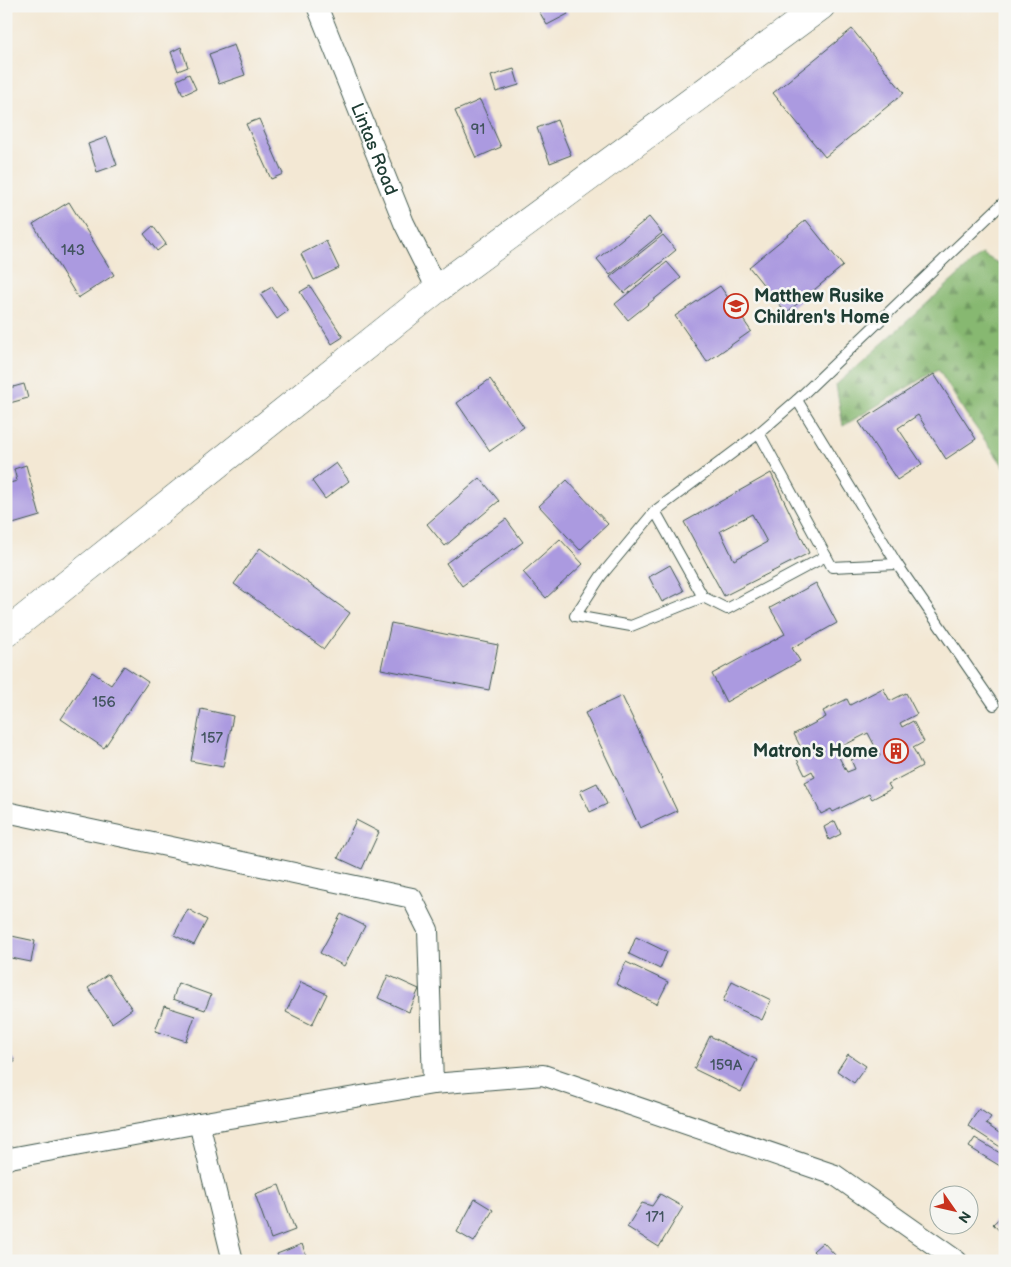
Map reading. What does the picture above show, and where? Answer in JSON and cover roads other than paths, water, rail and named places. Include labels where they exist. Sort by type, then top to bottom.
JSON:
[{"type":"street","name":"Lintas Road","points":[[317,6],[404,224],[437,289]]},
{"type":"street","points":[[6,633],[437,289],[821,6]]},
{"type":"street","points":[[6,811],[412,898],[428,930],[433,1084]]},
{"type":"street","points":[[6,1160],[199,1122],[433,1084],[543,1075],[835,1175],[957,1261]]},
{"type":"street","points":[[199,1122],[233,1261]]},
{"type":"lane","points":[[703,597],[631,626],[575,616],[601,576],[655,511],[759,434],[1005,201]]},
{"type":"lane","points":[[797,400],[897,564],[994,705]]},
{"type":"lane","points":[[759,434],[832,567],[897,564]]},
{"type":"lane","points":[[655,511],[703,597],[727,609],[826,556]]},
{"type":"place","name":"Matthew Rusike Children's Home","points":[[736,306]]},
{"type":"place","name":"Matron's Home","points":[[896,751]]}]
